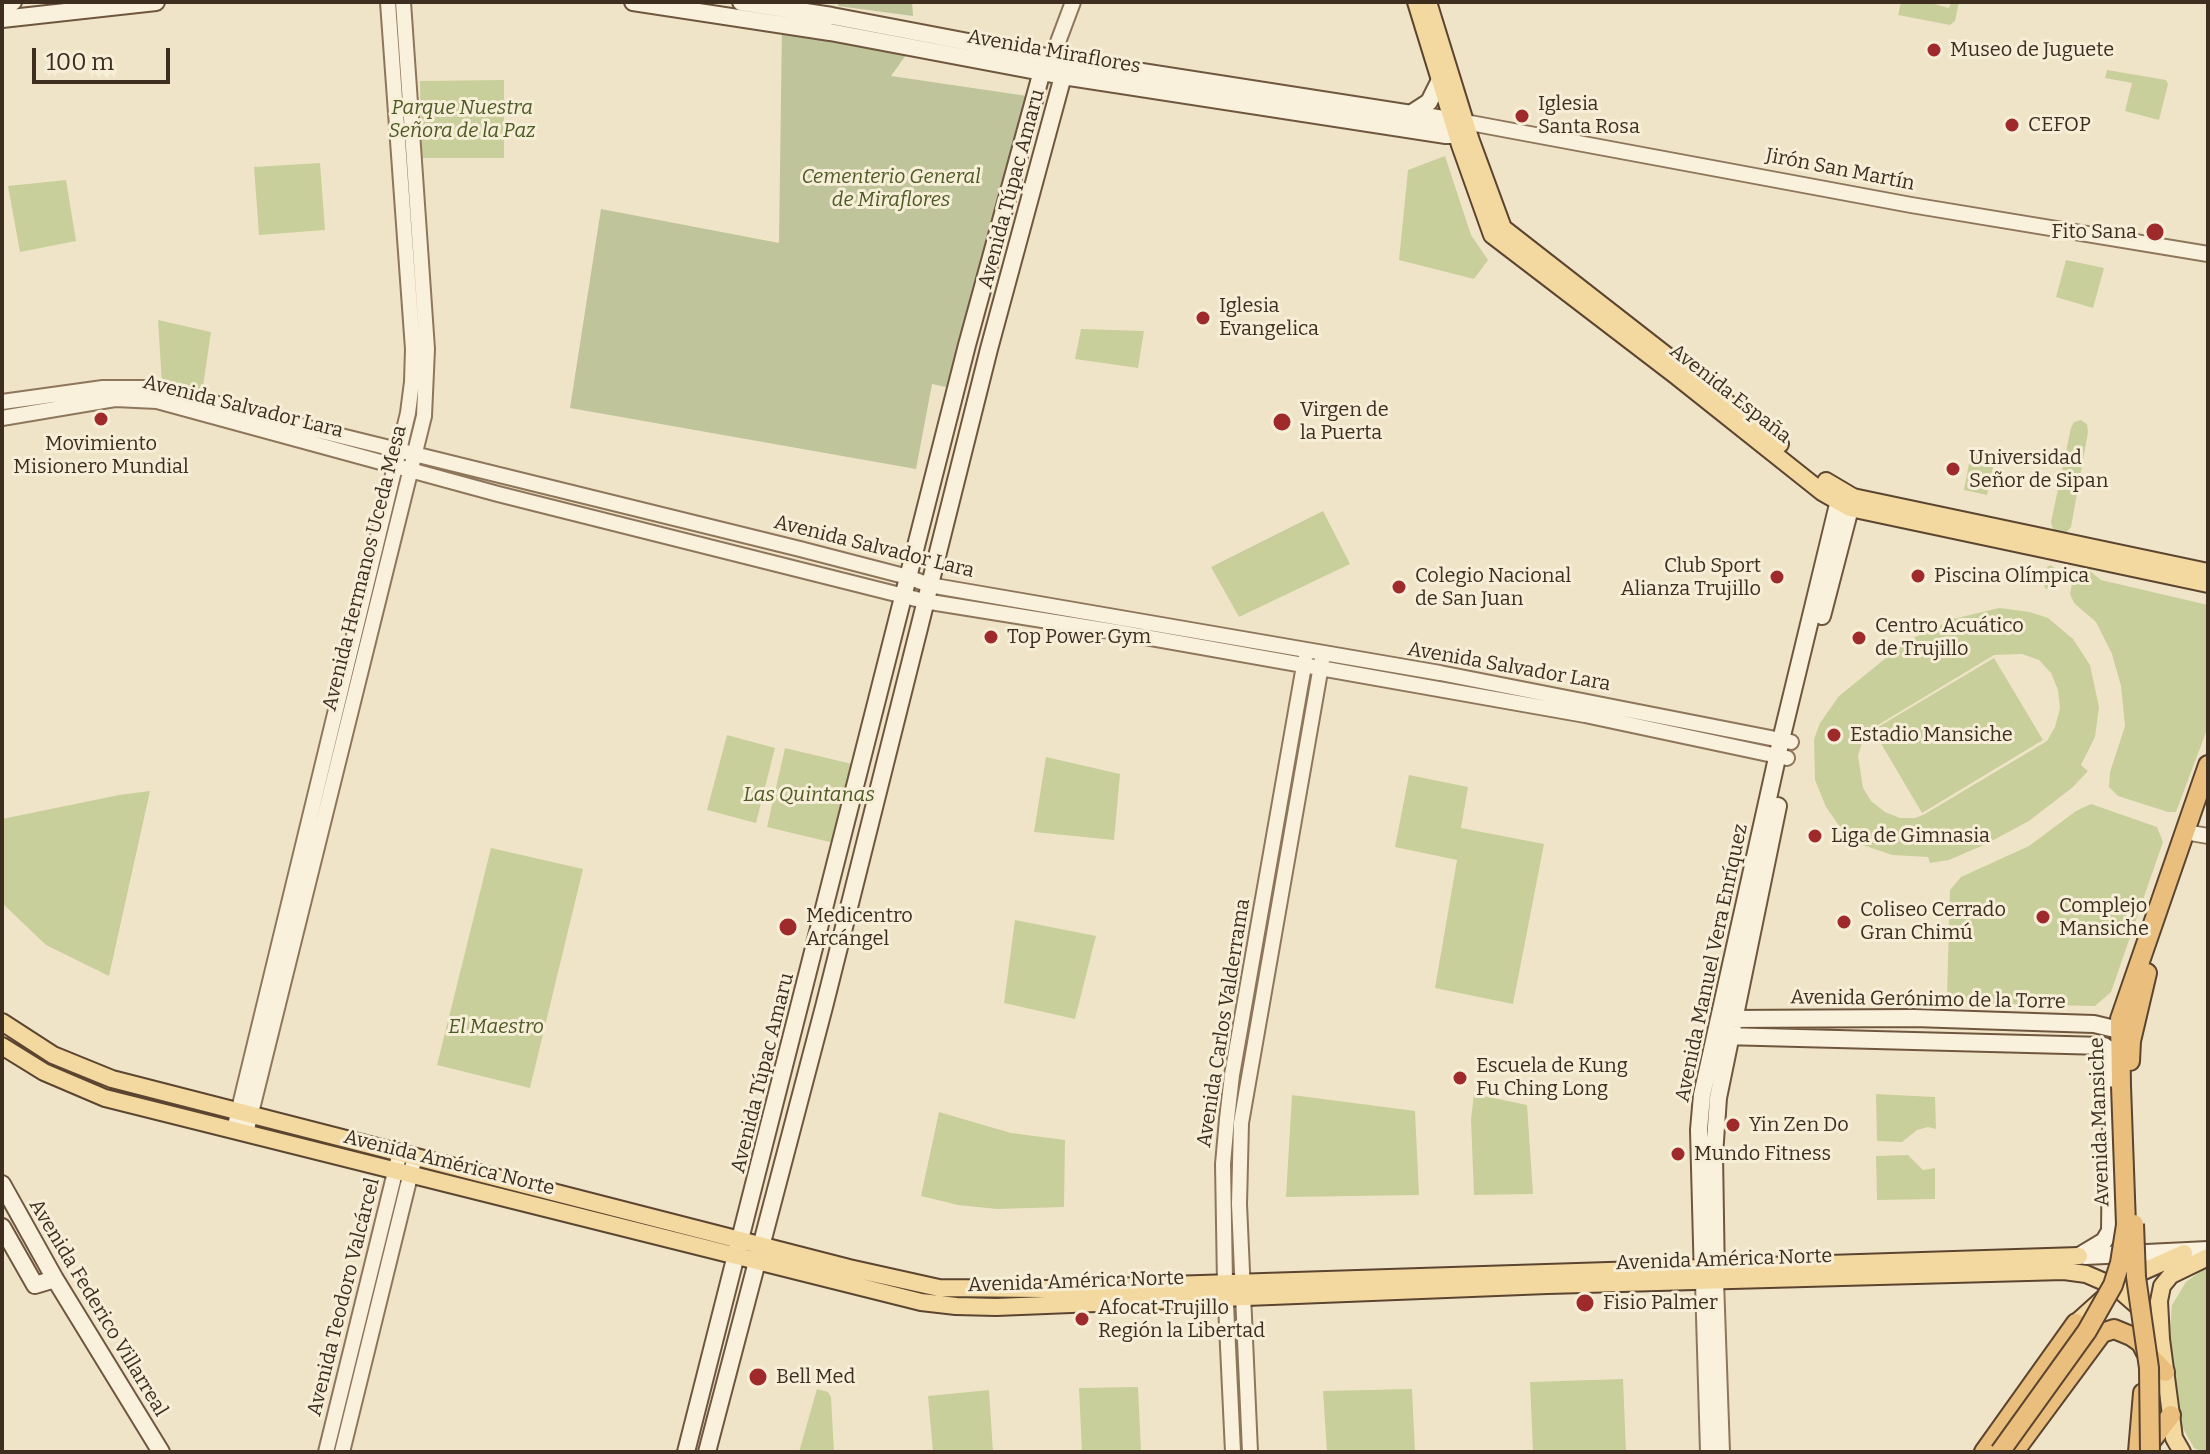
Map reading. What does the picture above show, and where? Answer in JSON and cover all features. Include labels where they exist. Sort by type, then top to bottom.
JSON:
[{"type":"highway","name":"Avenida Mansiche","points":[[2197,834],[2208,770]]},
{"type":"highway","name":"Avenida Mansiche","points":[[2000,1452],[2087,1331],[2117,1274],[2126,1225],[2125,1036],[2208,801]]},
{"type":"highway","name":"Avenida Mansiche","points":[[2125,1085],[2136,1277],[2149,1368],[2150,1452]]},
{"type":"highway","points":[[1984,1452],[2076,1323]]},
{"type":"highway","points":[[2014,1452],[2102,1333],[2122,1330],[2141,1343],[2153,1345]]},
{"type":"highway","points":[[2153,1345],[2165,1372]]},
{"type":"highway","points":[[2141,1452],[2146,1368],[2153,1345]]},
{"type":"highway","points":[[2141,1452],[2171,1415]]},
{"type":"main road","points":[[2,3],[13,2]]},
{"type":"main road","points":[[2,19],[156,2]]},
{"type":"main road","name":"Avenida Miraflores","points":[[633,2],[830,32],[912,40],[1461,128]]},
{"type":"main road","name":"Avenida Miraflores","points":[[741,2],[832,16],[912,40]]},
{"type":"main road","name":"Avenida España","points":[[1416,2],[1440,80],[1503,228],[1826,481],[1837,482],[1846,496],[2208,572]]},
{"type":"main road","name":"Avenida España","points":[[1428,2],[1489,229],[1498,241],[1675,375],[1846,496],[2208,584]]},
{"type":"main road","name":"Avenida Túpac Amaru","points":[[686,1452],[903,596],[1019,157],[1047,64],[1063,76],[989,349],[707,1452]]},
{"type":"main road","name":"Avenida Miraflores","points":[[1063,76],[1180,85],[1409,115],[1461,128]]},
{"type":"main road","points":[[1409,115],[1429,102],[1440,80]]},
{"type":"main road","points":[[1019,157],[1041,162]]},
{"type":"main road","name":"Avenida Manuel Vera Enríquez","points":[[1709,1275],[1714,1131],[1725,1028],[1784,749],[1846,496]]},
{"type":"main road","name":"Avenida Manuel Vera Enríquez","points":[[1725,1028],[1740,989],[1764,842]]},
{"type":"main road","points":[[1740,989],[1747,1006],[1764,1017]]},
{"type":"main road","name":"Avenida Gerónimo de la Torre","points":[[1725,1028],[1764,1017],[1914,1018],[2094,1024],[2125,1036]]},
{"type":"main road","name":"Avenida América Norte","points":[[2,1022],[53,1055],[125,1082],[762,1245],[795,1263]]},
{"type":"main road","name":"Avenida Gerónimo de la Torre","points":[[1725,1028],[2104,1046],[2108,1049]]},
{"type":"main road","name":"Avenida América Norte","points":[[2,1046],[44,1072],[105,1098],[758,1262],[795,1263],[969,1290],[1234,1289],[1709,1275],[2208,1250]]},
{"type":"main road","name":"Avenida Mansiche","points":[[2079,1256],[2104,1241],[2110,1231],[2112,1058],[2108,1049]]},
{"type":"main road","points":[[498,1196],[502,1179]]},
{"type":"main road","name":"Avenida Federico Villarreal","points":[[2,1184],[55,1279],[161,1452]]},
{"type":"main road","name":"Avenida Federico Villarreal","points":[[2,1227],[35,1285],[55,1279]]},
{"type":"main road","points":[[2076,1323],[2116,1287],[2184,1253]]},
{"type":"main road","points":[[2153,1345],[2162,1286],[2171,1275],[2208,1257]]},
{"type":"main road","name":"Avenida América Norte","points":[[1914,1267],[2086,1274],[2116,1287],[2140,1308],[2153,1345]]},
{"type":"main road","points":[[2070,1271],[2087,1281],[2089,1289],[2076,1323]]},
{"type":"main road","points":[[731,1281],[751,1288]]},
{"type":"main road","points":[[2165,1372],[2174,1438],[2182,1452]]},
{"type":"street","name":"Avenida Hermanos Uceda Mesa","points":[[240,1132],[406,452],[413,349],[388,2]]},
{"type":"street","name":"Avenida Hermanos Uceda Mesa","points":[[403,2],[427,349],[424,416],[406,452]]},
{"type":"street","points":[[1047,64],[1073,2]]},
{"type":"street","name":"Jirón San Martín","points":[[1461,128],[2208,254]]},
{"type":"street","name":"Avenida Salvador Lara","points":[[2,402],[103,388],[158,388],[908,577],[926,593]]},
{"type":"street","name":"Avenida Salvador Lara","points":[[2,418],[115,399],[157,401],[403,468],[903,596],[926,593],[1305,659],[1440,673],[1784,749]]},
{"type":"street","points":[[796,568],[800,549]]},
{"type":"street","name":"Avenida Carlos Valderrama","points":[[1250,1452],[1223,1164],[1232,1075],[1305,659]]},
{"type":"street","name":"Avenida Salvador Lara","points":[[1321,661],[1437,689],[1784,749]]},
{"type":"street","name":"Avenida Carlos Valderrama","points":[[1233,1452],[1234,1289],[1241,1123],[1321,661]]},
{"type":"street","points":[[1437,689],[1440,673]]},
{"type":"street","name":"Avenida Teodoro Valcárcel","points":[[342,1452],[408,1154]]},
{"type":"street","name":"Avenida Teodoro Valcárcel","points":[[326,1452],[404,1173]]},
{"type":"street","name":"Avenida Manuel Vera Enríquez","points":[[1708,1452],[1709,1275]]},
{"type":"street","name":"Avenida Manuel Vera Enríquez","points":[[1709,1275],[1722,1452]]},
{"type":"green space","points":[[838,2],[912,2],[913,16],[838,6]]},
{"type":"green space","points":[[1901,2],[1927,2],[1949,8],[1951,2],[1959,2],[1955,21],[1950,25],[1898,15]]},
{"type":"green space","name":"Cementerio General de Miraflores","points":[[782,25],[911,48],[891,76],[1027,96],[955,389],[932,384],[916,469],[570,408],[601,209],[779,243]]},
{"type":"green space","points":[[2107,70],[2166,80],[2168,84],[2159,120],[2125,111],[2132,83],[2105,78]]},
{"type":"green space","name":"Parque Nuestra Señora de la Paz","points":[[504,80],[504,158],[421,158],[420,81]]},
{"type":"green space","points":[[1445,156],[1471,235],[1488,260],[1474,279],[1399,260],[1408,170]]},
{"type":"green space","points":[[320,163],[325,230],[259,235],[254,167]]},
{"type":"green space","points":[[66,180],[76,241],[20,252],[8,186]]},
{"type":"green space","points":[[2066,260],[2104,268],[2093,308],[2056,297]]},
{"type":"green space","points":[[158,320],[211,332],[202,393],[162,384]]},
{"type":"green space","points":[[1081,329],[1144,331],[1138,368],[1075,359]]},
{"type":"green space","points":[[2081,420],[2087,424],[2088,432],[2071,527],[2066,533],[2059,534],[2051,522],[2071,428],[2074,422]]},
{"type":"green space","points":[[1971,453],[1995,458],[1987,495],[1964,490]]},
{"type":"green space","points":[[1323,511],[1350,564],[1239,617],[1211,567]]},
{"type":"green space","points":[[2050,565],[2055,568],[2056,574],[2052,587],[2046,589],[2042,582],[2045,569]]},
{"type":"green space","points":[[2086,568],[2101,580],[2208,605],[2208,727],[2176,812],[2118,796],[2109,787],[2110,772],[2125,726],[2121,686],[2112,654],[2096,622],[2074,603],[2070,594],[2074,574]]},
{"type":"green space","name":"Estadio Mansiche","points":[[1999,608],[2048,618],[2073,639],[2090,665],[2099,707],[2095,737],[2081,765],[2088,771],[2073,787],[2029,821],[1986,844],[1949,860],[1930,863],[1928,857],[1892,855],[1860,844],[1840,827],[1826,807],[1815,780],[1814,739],[1820,723],[1839,696],[1907,641],[1953,619]],"holes":[[[2022,654],[2039,660],[2051,673],[2058,690],[2060,708],[2047,741],[1915,818],[1900,818],[1885,812],[1871,801],[1863,788],[1858,756],[1862,742],[1873,728],[1994,655]]]},
{"type":"green space","points":[[1994,658],[2043,740],[1922,813],[1873,730]]},
{"type":"green space","points":[[727,735],[775,748],[756,823],[707,810]]},
{"type":"green space","name":"Las Quintanas","points":[[785,748],[852,764],[834,843],[767,827]]},
{"type":"green space","points":[[1046,757],[1120,774],[1114,840],[1034,832]]},
{"type":"green space","points":[[1409,775],[1468,787],[1461,828],[1544,844],[1513,1004],[1435,988],[1457,860],[1395,847]]},
{"type":"green space","points":[[150,791],[109,976],[46,945],[2,903],[2,819]]},
{"type":"green space","name":"Complejo Mansiche","points":[[2091,804],[2157,827],[2163,842],[2111,992],[2095,1006],[1954,1003],[1947,996],[1950,890],[1961,877],[2029,846],[2076,811]]},
{"type":"green space","name":"El Maestro","points":[[491,848],[583,869],[530,1088],[437,1065]]},
{"type":"green space","points":[[1015,920],[1096,936],[1075,1019],[1004,1003]]},
{"type":"green space","points":[[1474,1094],[1527,1105],[1533,1194],[1474,1195],[1471,1119]]},
{"type":"green space","points":[[1876,1094],[1935,1097],[1936,1129],[1928,1127],[1917,1130],[1902,1142],[1877,1141]]},
{"type":"green space","points":[[1292,1095],[1415,1111],[1419,1195],[1286,1197]]},
{"type":"green space","points":[[939,1112],[1011,1133],[1065,1140],[1064,1207],[997,1209],[958,1205],[921,1196]]},
{"type":"green space","points":[[1908,1155],[1923,1170],[1935,1168],[1935,1199],[1877,1200],[1876,1156]]},
{"type":"green space","points":[[2208,1266],[2208,1452],[2202,1452],[2194,1448],[2175,1414],[2170,1327],[2172,1305],[2186,1282]]},
{"type":"green space","points":[[1623,1379],[1626,1452],[1533,1452],[1530,1382]]},
{"type":"green space","points":[[1138,1387],[1141,1452],[1082,1452],[1079,1388]]},
{"type":"green space","points":[[817,1389],[828,1392],[831,1397],[834,1452],[799,1452]]},
{"type":"green space","points":[[1412,1389],[1415,1452],[1327,1452],[1323,1391]]},
{"type":"green space","points":[[989,1390],[993,1452],[933,1452],[928,1396]]},
{"type":"place","name":"Museo de Juguete","points":[[1934,50]]},
{"type":"place","name":"Iglesia Santa Rosa","points":[[1522,116]]},
{"type":"place","name":"CEFOP","points":[[2012,125]]},
{"type":"place","name":"Fito Sana","points":[[2155,232]]},
{"type":"place","name":"Iglesia Evangelica","points":[[1203,318]]},
{"type":"place","name":"Movimiento Misionero Mundial","points":[[101,419]]},
{"type":"place","name":"Virgen de la Puerta","points":[[1282,422]]},
{"type":"place","name":"Universidad Señor de Sipan","points":[[1953,469]]},
{"type":"place","name":"Piscina Olímpica","points":[[1918,576]]},
{"type":"place","name":"Club Sport Alianza Trujillo","points":[[1777,577]]},
{"type":"place","name":"Colegio Nacional de San Juan","points":[[1399,587]]},
{"type":"place","name":"Top Power Gym","points":[[991,637]]},
{"type":"place","name":"Centro Acuático de Trujillo","points":[[1859,638]]},
{"type":"place","name":"Estadio Mansiche","points":[[1834,735]]},
{"type":"place","name":"Liga de Gimnasia","points":[[1815,836]]},
{"type":"place","name":"Complejo Mansiche","points":[[2043,917]]},
{"type":"place","name":"Coliseo Cerrado Gran Chimú","points":[[1844,922]]},
{"type":"place","name":"Medicentro Arcángel","points":[[788,927]]},
{"type":"place","name":"Escuela de Kung Fu Ching Long","points":[[1460,1078]]},
{"type":"place","name":"Yin Zen Do","points":[[1733,1125]]},
{"type":"place","name":"Mundo Fitness","points":[[1678,1154]]},
{"type":"place","name":"Fisio Palmer","points":[[1585,1303]]},
{"type":"place","name":"Afocat Trujillo Región la Libertad","points":[[1082,1319]]},
{"type":"place","name":"Bell Med","points":[[758,1377]]}]
